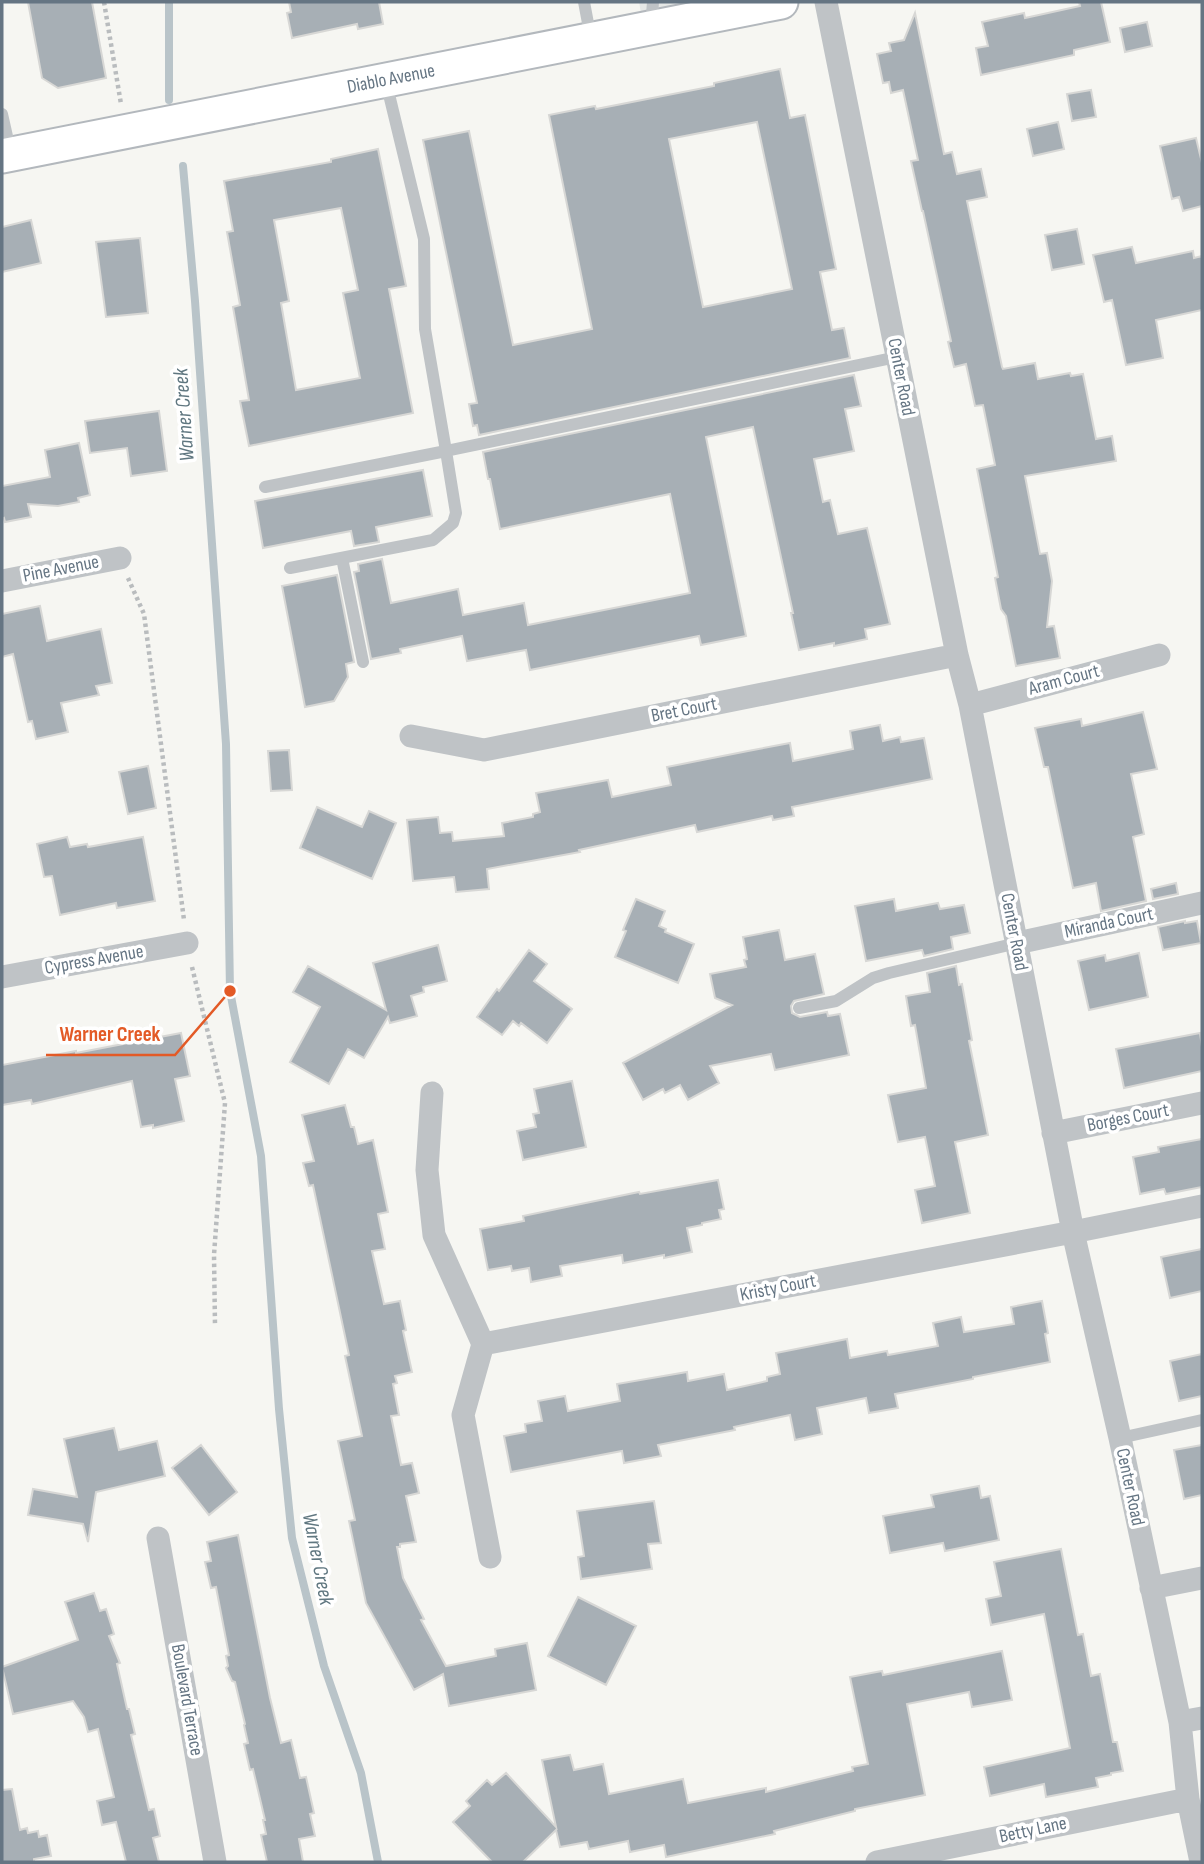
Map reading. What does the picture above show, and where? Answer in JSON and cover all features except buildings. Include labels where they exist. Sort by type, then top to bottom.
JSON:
[{"type":"street","name":"Center Road","points":[[826,2],[957,655],[970,705],[1073,1232],[1151,1588],[1191,1720],[1188,1799],[1201,1862]]},
{"type":"street","name":"Diablo Avenue","points":[[6,155],[591,39],[652,15],[760,4]]},
{"type":"street","name":"Pine Avenue","points":[[2,581],[120,558]]},
{"type":"street","name":"Bret Court","points":[[411,736],[484,750],[957,655]]},
{"type":"street","name":"Aram Court","points":[[970,705],[1158,655]]},
{"type":"street","name":"Miranda Court","points":[[1017,943],[1202,903]]},
{"type":"street","name":"Cypress Avenue","points":[[2,977],[187,943]]},
{"type":"street","points":[[432,1093],[427,1170],[434,1235],[483,1344],[463,1415],[490,1557]]},
{"type":"street","name":"Borges Court","points":[[1054,1133],[1202,1103]]},
{"type":"street","name":"Kristy Court","points":[[483,1344],[1202,1206]]},
{"type":"street","name":"Boulevard Terrace","points":[[158,1538],[215,1862]]},
{"type":"street","points":[[1151,1588],[1202,1578]]},
{"type":"street","name":"Betty Lane","points":[[877,1862],[1188,1799]]},
{"type":"lane","points":[[584,2],[591,39]]},
{"type":"lane","points":[[290,568],[433,540],[453,523],[456,513],[425,329],[424,239],[385,80]]},
{"type":"lane","points":[[2,114],[6,155]]},
{"type":"lane","points":[[265,487],[897,357]]},
{"type":"lane","points":[[342,558],[363,662]]},
{"type":"lane","points":[[799,1008],[836,1001],[873,978],[889,973],[1017,943]]},
{"type":"lane","points":[[1119,1438],[1202,1420]]},
{"type":"path","points":[[104,2],[121,105]]},
{"type":"shaded area","points":[[639,2],[700,2],[641,13]]},
{"type":"waterway","name":"Warner Creek","points":[[169,2],[169,100]]},
{"type":"waterway","name":"Warner Creek","points":[[183,166],[226,744],[230,991],[261,1156],[279,1409],[292,1538],[324,1666],[361,1773],[378,1862]]},
{"type":"place","name":"Warner Creek","points":[[230,991]]}]
